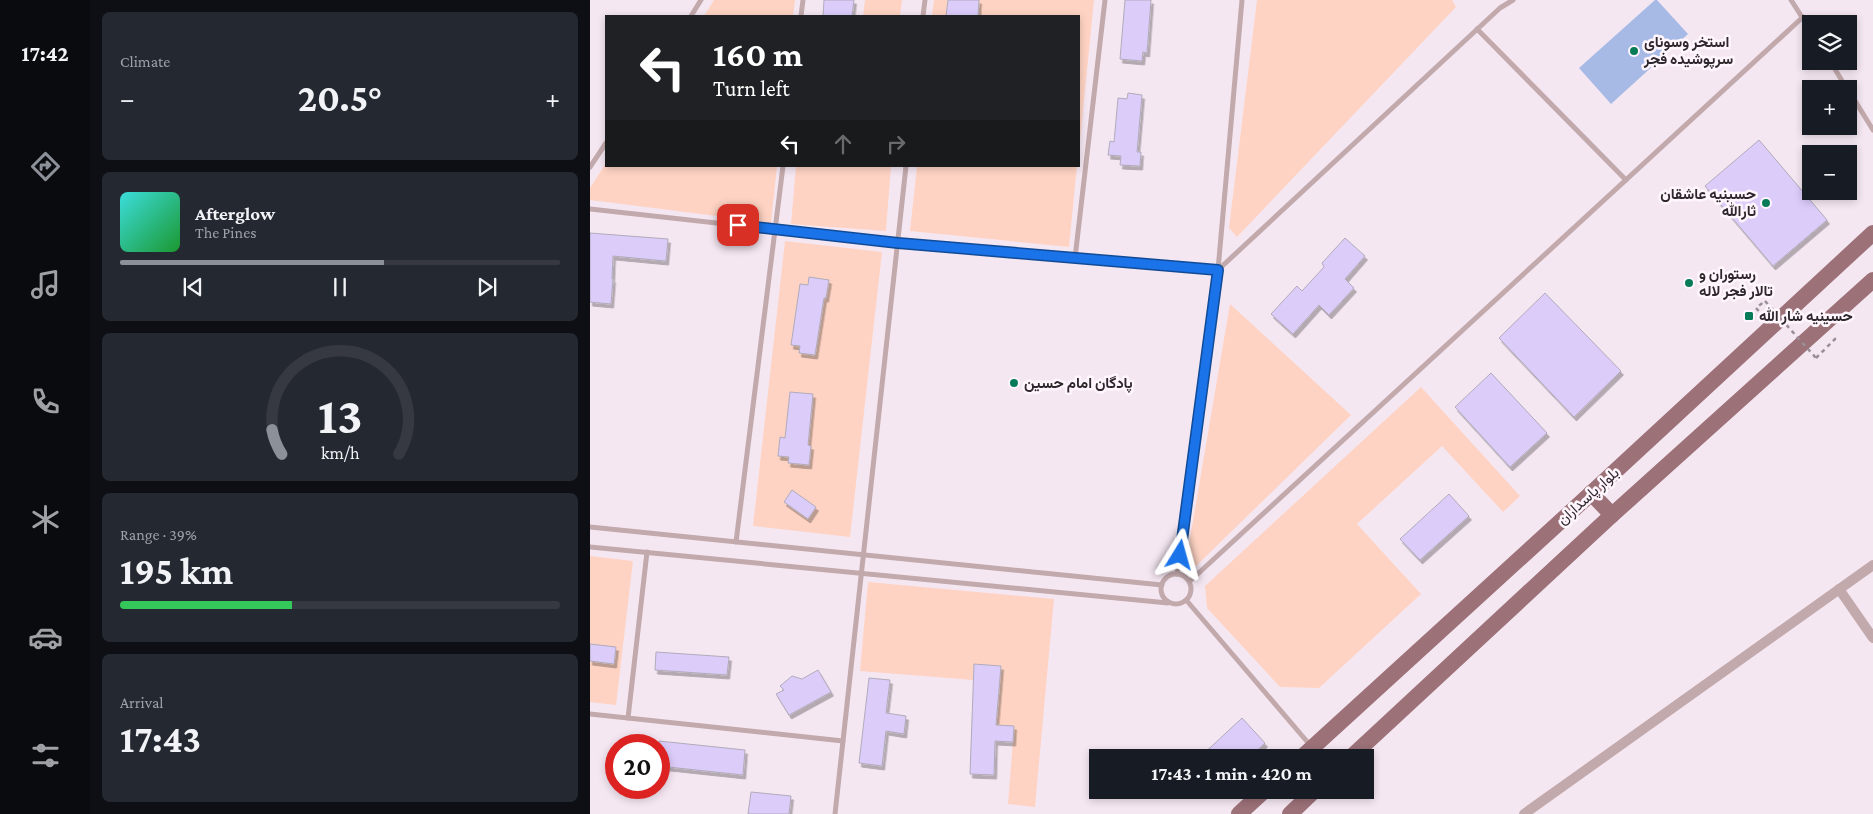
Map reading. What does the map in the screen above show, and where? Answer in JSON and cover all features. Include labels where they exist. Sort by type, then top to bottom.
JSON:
[{"type":"main road","name":"بلوار پاسداران","points":[[1309,749],[1873,233]]},
{"type":"main road","name":"بلوار پاسداران","points":[[1360,749],[1612,516],[1873,280]]},
{"type":"main road","points":[[1591,493],[1612,516]]},
{"type":"main road","points":[[1239,814],[1255,799]]},
{"type":"main road","points":[[1290,814],[1306,799]]},
{"type":"street","points":[[1524,814],[1873,565]]},
{"type":"street","points":[[1839,589],[1873,638]]},
{"type":"lane","points":[[692,15],[701,0]]},
{"type":"lane","points":[[801,15],[803,0]]},
{"type":"lane","points":[[923,15],[925,0]]},
{"type":"lane","points":[[1075,258],[1105,0]]},
{"type":"lane","points":[[1177,574],[1218,270],[1242,0]]},
{"type":"lane","points":[[590,209],[898,243],[1218,270],[1500,8],[1514,0]]},
{"type":"lane","points":[[1791,0],[1802,16]]},
{"type":"lane","points":[[1190,582],[1802,18]]},
{"type":"lane","points":[[1477,29],[1626,180]]},
{"type":"lane","points":[[1857,104],[1873,130]]},
{"type":"lane","points":[[590,167],[605,144]]},
{"type":"lane","points":[[736,542],[783,167]]},
{"type":"lane","points":[[835,814],[906,167]]},
{"type":"lane","points":[[590,527],[1162,585]]},
{"type":"lane","points":[[590,546],[1178,605],[1187,600],[1192,592],[1190,582],[1182,575],[1167,576],[1162,585],[1162,595],[1168,603]]},
{"type":"lane","points":[[628,718],[647,552]]},
{"type":"lane","points":[[1187,600],[1304,749]]},
{"type":"lane","points":[[590,714],[843,741]]},
{"type":"path","points":[[1756,308],[1764,300],[1816,358],[1835,339]]},
{"type":"shaded area","points":[[714,0],[795,0],[793,15],[705,15]]},
{"type":"shaded area","points":[[865,0],[902,0],[900,15],[863,15]]},
{"type":"shaded area","points":[[934,0],[1094,0],[1080,141],[1080,15],[932,15]]},
{"type":"shaded area","points":[[1257,0],[1452,0],[1456,7],[1237,237],[1229,228]]},
{"type":"shaded area","points":[[605,165],[605,167],[777,167],[771,223],[590,200],[590,188]]},
{"type":"shaded area","points":[[796,167],[891,167],[886,231],[791,224]]},
{"type":"shaded area","points":[[917,167],[1077,167],[1069,247],[910,231]]},
{"type":"shaded area","points":[[785,241],[882,252],[850,537],[753,526]]},
{"type":"shaded area","points":[[1230,304],[1351,415],[1195,567],[1187,556]]},
{"type":"shaded area","points":[[1421,387],[1520,496],[1503,512],[1442,446],[1357,524],[1421,594],[1319,688],[1280,687],[1207,608],[1205,586]]},
{"type":"shaded area","points":[[590,556],[633,561],[616,705],[590,702]]},
{"type":"shaded area","points":[[868,582],[1054,599],[1035,807],[1008,804],[1014,727],[996,725],[1001,666],[974,664],[973,680],[860,671]]},
{"type":"water","name":"استخر وسونای سرپوشیده فجر","points":[[1655,0],[1688,34],[1611,104],[1579,68]]},
{"type":"building","points":[[824,0],[854,0],[852,15],[823,15]]},
{"type":"building","points":[[948,0],[979,0],[978,15],[946,15]]},
{"type":"building","points":[[1125,0],[1151,0],[1147,53],[1143,52],[1142,61],[1120,59]]},
{"type":"building","points":[[1128,93],[1142,95],[1137,152],[1141,152],[1140,166],[1120,165],[1121,156],[1108,155],[1110,141],[1114,142],[1118,98],[1127,99]]},
{"type":"building","name":"حسینیه عاشقان ثارالله","points":[[1759,140],[1802,191],[1802,200],[1810,200],[1827,220],[1773,266],[1705,186]]},
{"type":"building","points":[[590,233],[668,239],[666,261],[613,256],[611,304],[590,302]]},
{"type":"building","points":[[1345,238],[1365,256],[1345,279],[1354,288],[1329,315],[1319,305],[1293,334],[1271,314],[1297,286],[1302,291],[1324,267],[1322,263]]},
{"type":"building","points":[[809,277],[829,280],[826,298],[824,298],[815,355],[799,353],[800,346],[791,345],[800,284],[808,285]]},
{"type":"building","points":[[1545,293],[1621,371],[1574,417],[1499,338]]},
{"type":"building","points":[[1491,373],[1547,433],[1510,467],[1455,407]]},
{"type":"building","points":[[790,392],[813,394],[808,445],[811,446],[809,465],[788,463],[789,457],[778,456],[780,437],[785,438]]},
{"type":"building","points":[[792,490],[816,507],[808,519],[784,502]]},
{"type":"building","points":[[1449,494],[1469,516],[1420,560],[1400,539]]},
{"type":"building","points":[[590,644],[616,647],[614,664],[590,661]]},
{"type":"building","points":[[656,652],[729,657],[727,675],[655,670]]},
{"type":"building","points":[[974,664],[1001,666],[996,725],[1014,726],[1013,742],[995,741],[994,775],[970,774]]},
{"type":"building","points":[[818,670],[831,692],[789,715],[776,694],[784,690],[780,686],[792,676],[802,679]]},
{"type":"building","points":[[869,678],[890,680],[886,713],[906,716],[904,734],[886,731],[882,766],[859,763]]},
{"type":"building","points":[[1242,718],[1265,743],[1259,749],[1209,749]]},
{"type":"building","points":[[670,742],[745,750],[743,775],[670,767]]},
{"type":"building","points":[[751,792],[791,796],[789,814],[748,814]]},
{"type":"place","name":"استخر وسونای سرپوشیده فجر","points":[[1634,51]]},
{"type":"place","name":"حسینیه عاشقان ثارالله","points":[[1766,203]]},
{"type":"place","name":"رستوران و تالار فجر لاله","points":[[1689,283]]},
{"type":"place","name":"حسینیه شار الله","points":[[1749,316]]},
{"type":"place","name":"پادگان امام حسین","points":[[1014,383]]},
{"type":"route","points":[[738,225],[898,243],[1218,270],[1180,555]]}]
